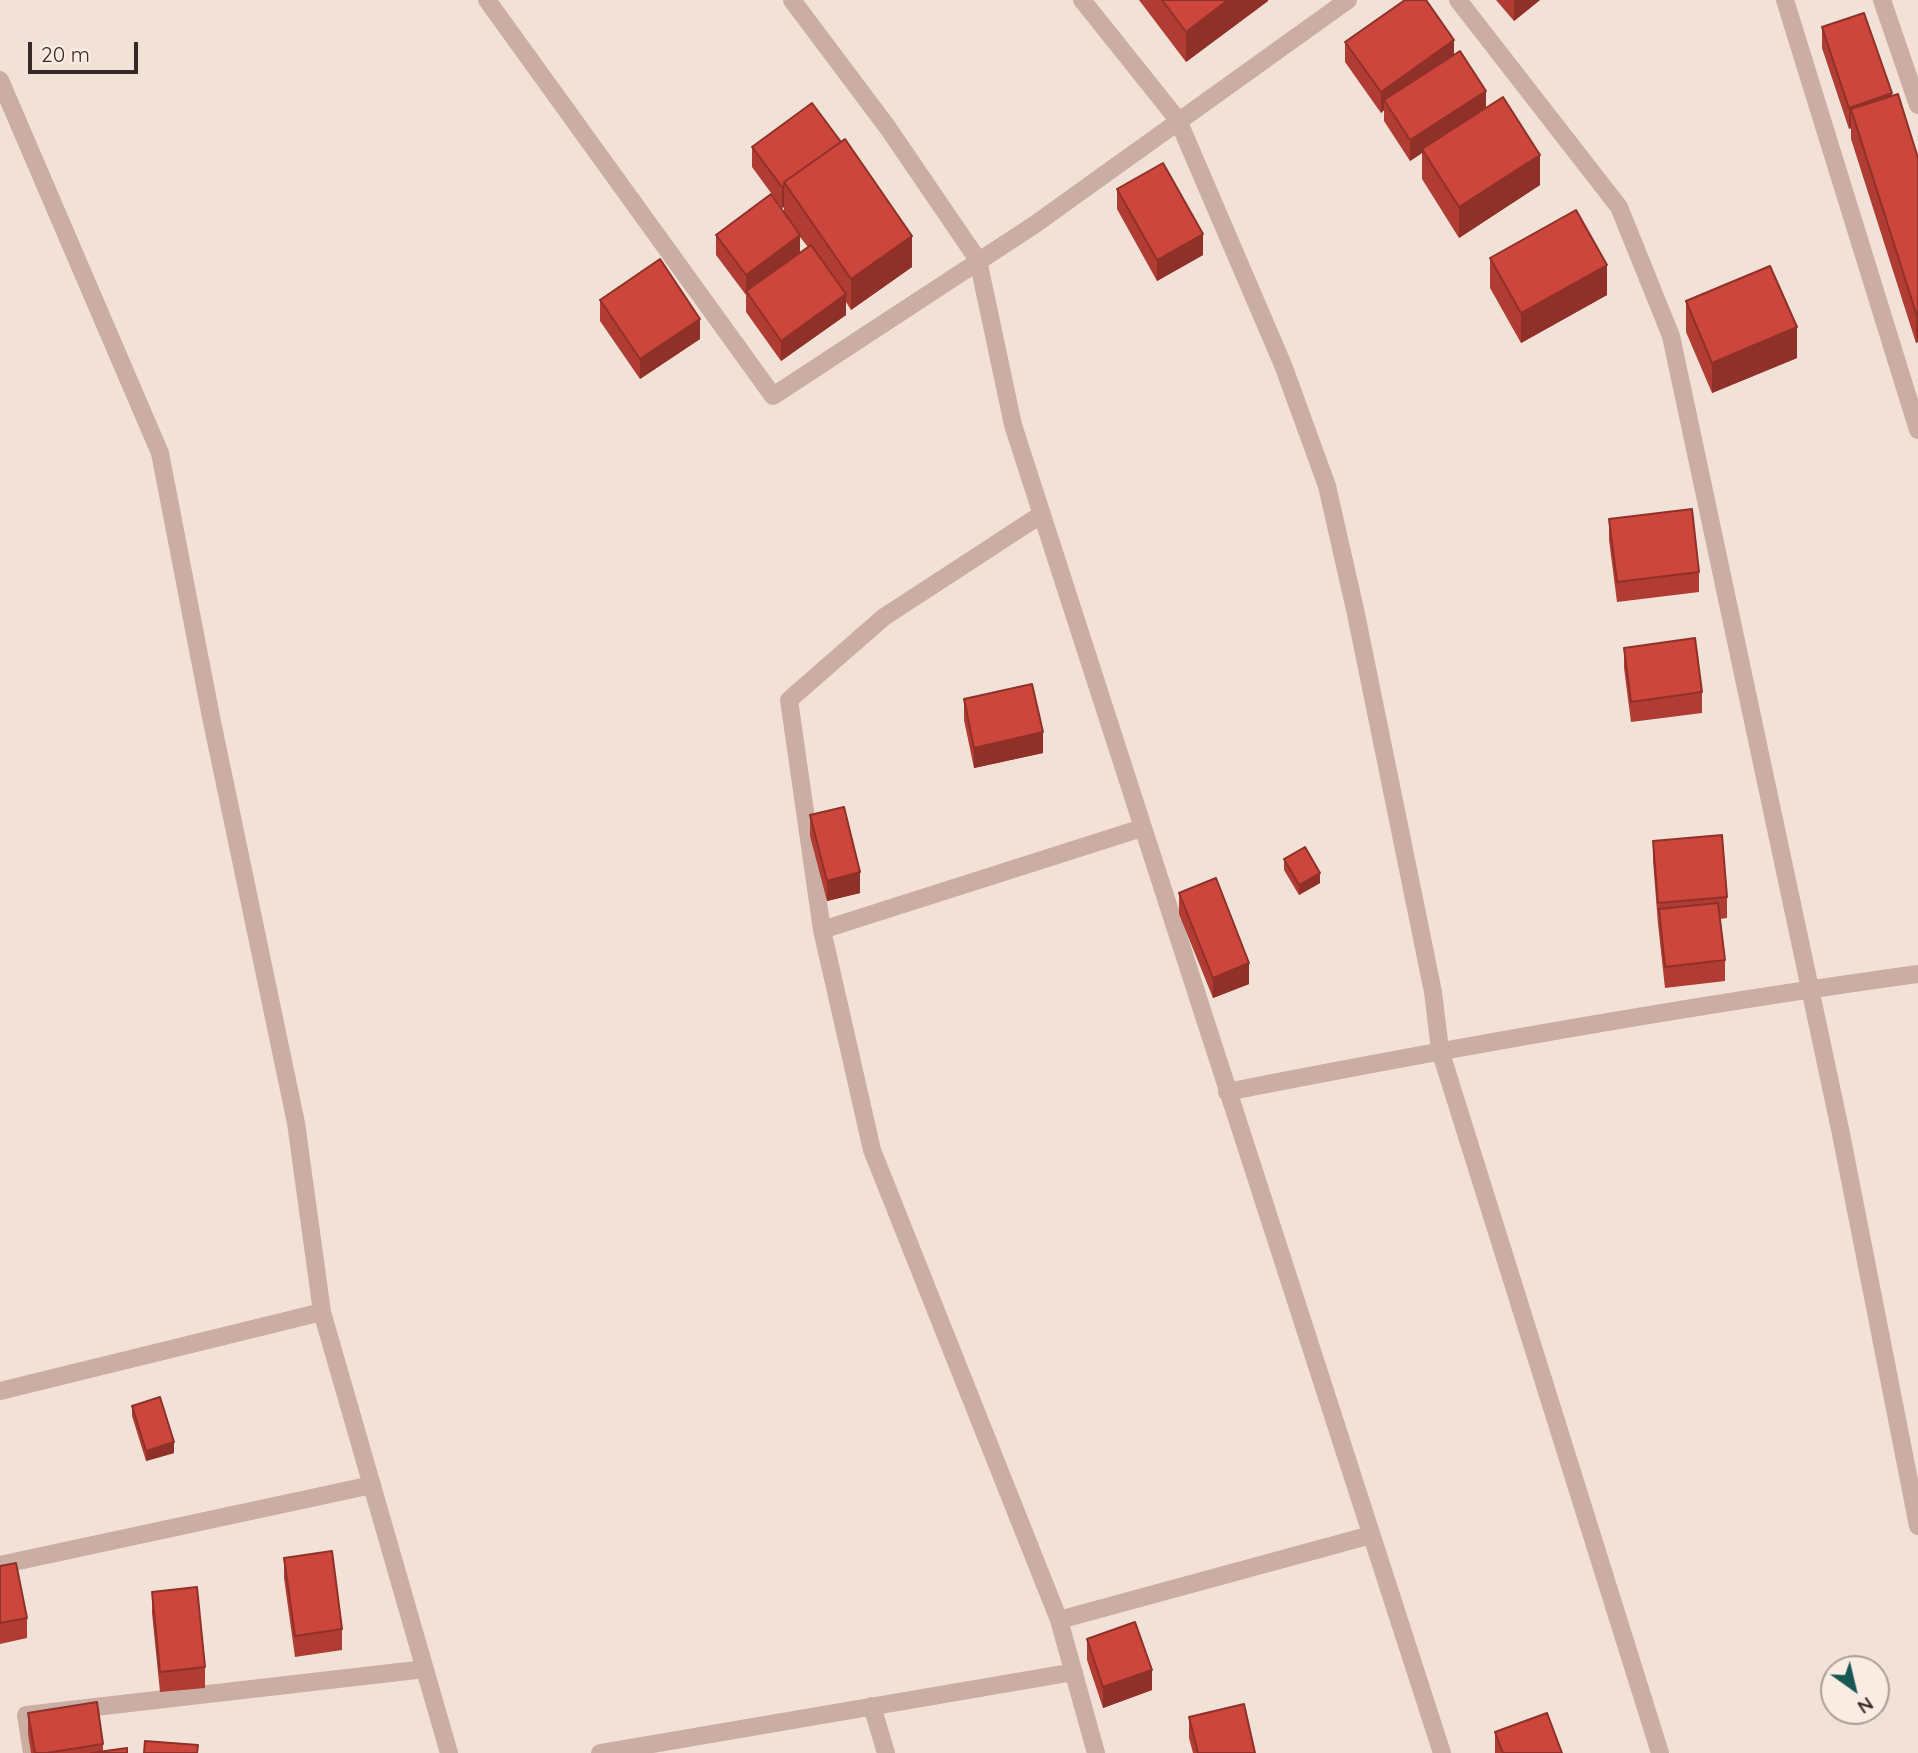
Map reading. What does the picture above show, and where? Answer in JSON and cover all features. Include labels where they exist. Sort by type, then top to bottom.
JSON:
[{"type":"street","points":[[487,0],[773,396],[1034,225],[1348,0]]},
{"type":"street","points":[[792,0],[888,128],[978,260],[1013,425],[1441,1751],[1422,1753]]},
{"type":"street","points":[[1082,0],[1178,120],[1283,365],[1327,486],[1356,614],[1433,992],[1440,1050],[1660,1753]]},
{"type":"street","points":[[1458,0],[1619,207],[1671,336],[1811,989],[1918,1527]]},
{"type":"street","points":[[1785,0],[1918,430]]},
{"type":"street","points":[[1882,0],[1918,105]]},
{"type":"street","points":[[0,80],[160,453],[211,717],[296,1123],[321,1312],[449,1753]]},
{"type":"street","points":[[1042,514],[884,617],[789,700],[822,930],[872,1150],[1059,1620],[1096,1753]]},
{"type":"street","points":[[822,930],[1142,828]]},
{"type":"street","points":[[1227,1092],[1440,1050],[1918,974]]},
{"type":"street","points":[[0,1391],[321,1312]]},
{"type":"street","points":[[0,1565],[372,1485]]},
{"type":"street","points":[[1059,1620],[1371,1535]]},
{"type":"street","points":[[32,1753],[26,1715],[425,1669]]},
{"type":"street","points":[[600,1753],[1073,1672]]},
{"type":"street","points":[[872,1706],[886,1753]]},
{"type":"building","points":[[1162,0],[1228,0],[1186,32]]},
{"type":"building","points":[[1405,0],[1426,0],[1454,40],[1381,92],[1345,42]]},
{"type":"building","points":[[1864,13],[1892,93],[1849,108],[1822,27]]},
{"type":"building","points":[[1460,51],[1486,91],[1410,140],[1384,100]]},
{"type":"building","points":[[1898,94],[1918,158],[1916,313],[1851,109]]},
{"type":"building","points":[[1503,97],[1540,155],[1459,207],[1422,149]]},
{"type":"building","points":[[812,103],[841,142],[784,182],[782,187],[752,147]]},
{"type":"building","points":[[845,139],[912,236],[851,279],[784,182]]},
{"type":"building","points":[[1163,163],[1203,234],[1157,260],[1117,189]]},
{"type":"building","points":[[771,194],[800,235],[746,275],[716,235]]},
{"type":"building","points":[[1576,210],[1607,265],[1521,313],[1490,258]]},
{"type":"building","points":[[811,245],[846,294],[781,341],[746,291]]},
{"type":"building","points":[[660,259],[700,319],[640,359],[600,300]]},
{"type":"building","points":[[1770,266],[1797,327],[1712,363],[1686,301]]},
{"type":"building","points":[[1692,509],[1699,572],[1617,582],[1609,519]]},
{"type":"building","points":[[1695,638],[1702,692],[1631,702],[1624,648]]},
{"type":"building","points":[[1032,684],[1043,732],[974,748],[964,699]]},
{"type":"building","points":[[844,807],[860,872],[827,881],[810,815]]},
{"type":"building","points":[[1722,835],[1727,897],[1658,903],[1653,841]]},
{"type":"building","points":[[1305,847],[1320,873],[1299,885],[1284,859]]},
{"type":"building","points":[[1216,878],[1249,963],[1213,978],[1179,893]]},
{"type":"building","points":[[1718,903],[1725,960],[1665,967],[1659,909]]},
{"type":"building","points":[[160,1397],[174,1442],[146,1451],[132,1406]]},
{"type":"building","points":[[332,1551],[342,1629],[295,1636],[284,1558]]},
{"type":"building","points":[[16,1563],[27,1618],[0,1623],[0,1566]]},
{"type":"building","points":[[197,1587],[205,1667],[160,1672],[152,1592]]},
{"type":"building","points":[[1135,1622],[1152,1670],[1103,1687],[1087,1639]]},
{"type":"building","points":[[97,1702],[103,1744],[35,1753],[28,1713]]},
{"type":"building","points":[[1244,1704],[1255,1753],[1198,1753],[1189,1717]]},
{"type":"building","points":[[1547,1713],[1562,1753],[1503,1753],[1495,1732]]},
{"type":"building","points":[[145,1741],[198,1745],[197,1753],[144,1753]]},
{"type":"building","points":[[127,1748],[127,1753],[91,1753]]}]
